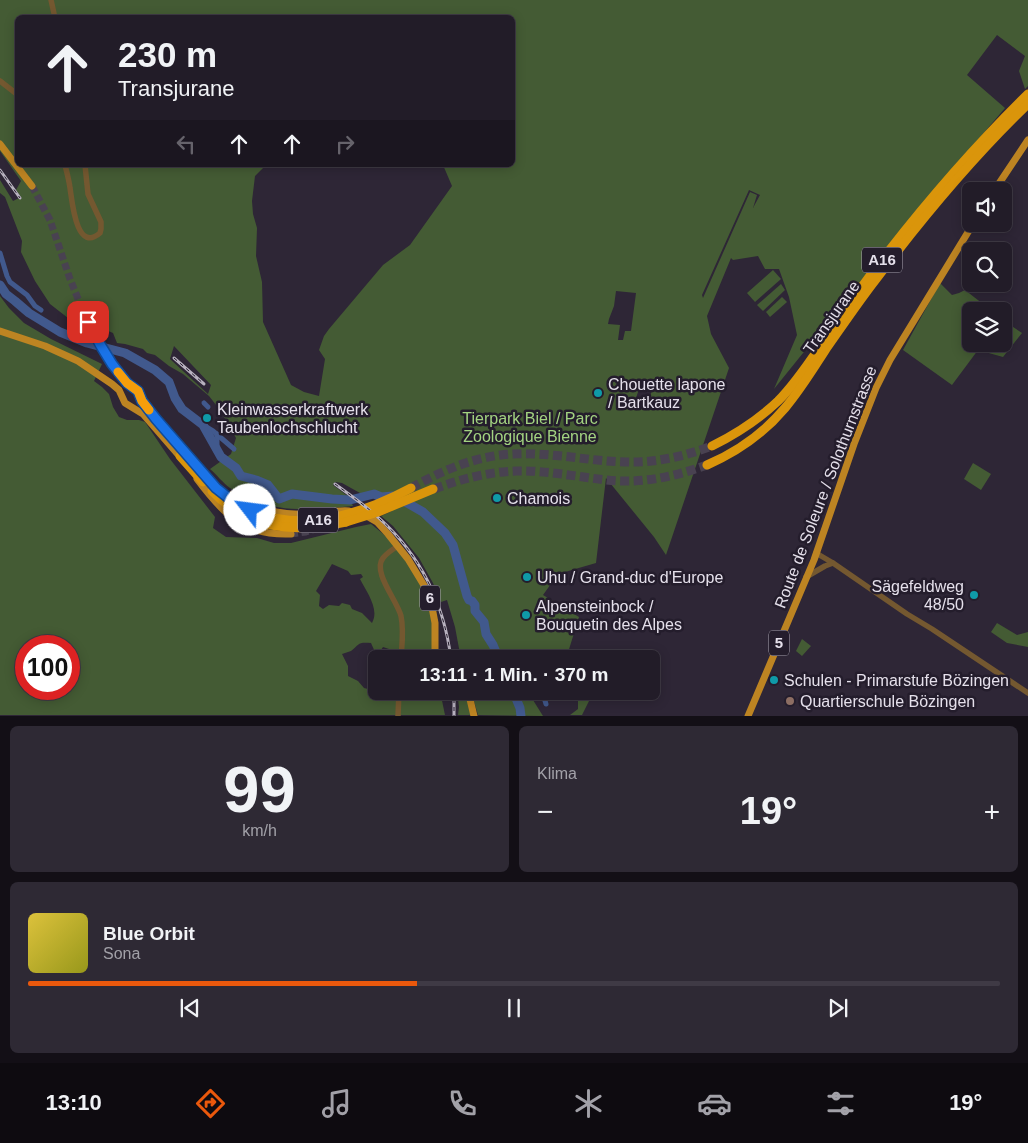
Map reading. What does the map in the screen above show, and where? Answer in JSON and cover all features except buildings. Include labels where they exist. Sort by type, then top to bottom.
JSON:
[{"type":"highway","name":"Transjurane","points":[[712,446],[742,430],[778,401],[899,239],[964,161],[1028,94]]},
{"type":"highway","name":"Transjurane","points":[[706,465],[738,449],[764,429],[785,407],[904,243],[997,135],[1028,104]]},
{"type":"highway","name":"A16","points":[[180,456],[223,502],[237,512],[260,522],[285,528],[306,528],[346,522],[378,512],[434,489]]},
{"type":"highway","name":"A16","points":[[201,471],[219,490],[238,504],[264,515],[289,521],[313,520],[348,514],[380,503],[411,488]]},
{"type":"main road","points":[[1000,182],[1028,140]]},
{"type":"main road","points":[[0,144],[15,164]]},
{"type":"main road","points":[[18,167],[32,186]]},
{"type":"main road","name":"Route de Soleure / Solothurnstrasse","points":[[748,716],[816,553],[854,444],[878,383],[890,360],[969,232]]},
{"type":"main road","name":"6","points":[[82,311],[118,372],[127,383],[139,392],[141,398],[156,419],[201,471],[217,484],[235,497],[266,510],[292,514],[353,512],[366,515],[384,530],[417,572],[428,594],[435,623],[435,650]]},
{"type":"main road","points":[[0,331],[54,349],[96,372],[119,390],[126,404],[140,411],[146,417],[180,456],[217,505],[234,520],[261,532],[291,534]]},
{"type":"main road","points":[[124,399],[126,391],[135,389]]},
{"type":"main road","points":[[132,406],[138,404],[141,398]]},
{"type":"main road","points":[[470,700],[474,716]]},
{"type":"street","points":[[51,0],[54,15]]},
{"type":"street","points":[[0,81],[15,93]]},
{"type":"street","points":[[65,167],[78,228],[83,235],[93,237],[100,233],[102,226],[88,194],[84,167]]},
{"type":"street","points":[[398,546],[384,556],[381,560],[380,568],[384,581],[401,616],[403,633],[402,650]]},
{"type":"street","points":[[816,553],[833,562],[907,614],[1028,693]]},
{"type":"street","points":[[806,577],[833,562]]},
{"type":"street","points":[[398,716],[399,700]]},
{"type":"green space","name":"Tierpark Biel / Parc Zoologique Bienne","points":[[0,0],[1028,0],[1028,86],[1025,89],[1019,71],[1025,56],[997,35],[967,75],[1005,108],[924,203],[774,389],[797,335],[789,297],[779,269],[765,269],[758,256],[733,260],[731,258],[707,316],[711,334],[729,368],[666,555],[654,537],[606,478],[596,563],[558,574],[543,595],[579,617],[569,650],[459,650],[447,600],[441,602],[419,558],[393,526],[381,516],[392,511],[380,500],[360,493],[342,483],[335,482],[333,485],[349,497],[353,506],[290,509],[260,503],[245,497],[225,484],[210,469],[231,454],[236,438],[220,410],[209,396],[183,374],[155,355],[147,353],[143,349],[117,343],[113,333],[68,318],[50,304],[35,281],[21,252],[22,241],[5,197],[0,193],[0,180],[13,201],[21,197],[16,190],[21,181],[0,151]],"holes":[[[15,15],[515,15],[515,167],[444,167],[452,186],[410,245],[383,265],[324,336],[319,350],[325,359],[319,396],[304,392],[291,385],[263,322],[262,282],[256,256],[257,228],[252,201],[255,176],[264,167],[15,167]],[[749,190],[760,195],[753,208],[757,195],[750,192],[703,298],[702,295]],[[616,291],[636,293],[631,331],[625,331],[623,340],[618,340],[620,325],[608,324],[614,306]],[[174,346],[211,385],[208,394],[170,359]],[[652,391],[647,402],[636,398],[638,392]]]},
{"type":"green space","points":[[773,270],[781,279],[755,302],[747,293]]},
{"type":"green space","points":[[940,283],[952,295],[962,292],[968,292],[980,302],[962,302],[962,352],[977,352],[952,385],[903,350]]},
{"type":"green space","points":[[781,284],[785,290],[763,311],[757,305]]},
{"type":"green space","points":[[0,296],[24,323],[51,339],[102,364],[94,381],[109,394],[113,407],[119,417],[145,422],[170,459],[215,517],[213,528],[226,537],[257,538],[274,543],[291,543],[371,524],[398,546],[428,594],[436,650],[392,650],[383,647],[381,650],[374,650],[371,643],[361,643],[351,651],[342,654],[348,666],[348,676],[368,689],[368,700],[442,700],[445,715],[0,715]],"holes":[[[332,564],[348,571],[351,575],[361,574],[363,577],[360,579],[373,606],[374,618],[372,623],[362,613],[352,609],[350,605],[342,603],[339,606],[329,605],[323,609],[319,606],[320,595],[316,591]]]},
{"type":"green space","points":[[782,297],[787,302],[770,317],[766,312]]},
{"type":"green space","points":[[1012,326],[1022,333],[1012,346]]},
{"type":"green space","points":[[985,352],[1007,352],[1003,357]]},
{"type":"green space","points":[[973,463],[991,474],[981,490],[964,479]]},
{"type":"green space","points":[[997,623],[1017,635],[1028,632],[1028,647],[1007,643],[991,632]]},
{"type":"green space","points":[[802,639],[811,646],[802,656],[796,651]]},
{"type":"green space","points":[[458,700],[468,700],[471,715],[458,715]]},
{"type":"green space","points":[[474,700],[533,700],[543,716],[478,715]]},
{"type":"green space","points":[[578,700],[590,700],[582,715],[570,715],[578,709]]},
{"type":"waterway","points":[[0,253],[10,282],[27,295],[35,306],[41,310]]},
{"type":"waterway","points":[[0,285],[6,294],[29,313],[60,332],[87,343],[125,353],[155,370],[169,382],[175,398],[182,409],[203,425],[221,457],[236,468],[241,476],[268,485],[279,499],[292,494],[350,500],[374,494],[381,497],[393,496],[423,512],[445,533],[453,545],[467,596],[475,605],[475,611],[484,622],[486,634],[495,650]]},
{"type":"waterway","points":[[204,403],[208,407]]},
{"type":"waterway","points":[[203,425],[234,449]]},
{"type":"waterway","points":[[217,434],[217,449]]},
{"type":"waterway","points":[[517,700],[521,716]]},
{"type":"waterway","points":[[545,700],[546,704]]},
{"type":"tunnel","points":[[32,186],[50,220],[83,311]]},
{"type":"tunnel","points":[[411,488],[454,467],[501,455],[532,454],[637,462],[670,458],[712,446]]},
{"type":"tunnel","points":[[434,489],[475,477],[516,471],[631,481],[664,477],[707,465]]},
{"type":"tunnel","points":[[291,534],[315,529]]},
{"type":"railway","points":[[0,170],[20,198]]},
{"type":"railway","points":[[174,358],[204,384]]},
{"type":"railway","points":[[335,484],[364,505],[395,533],[419,565],[443,619],[450,650]]},
{"type":"railway","points":[[454,700],[454,716]]},
{"type":"slow traffic","points":[[118,372],[127,383],[138,391],[142,401],[149,410]]},
{"type":"place","name":"Chouette lapone / Bartkauz","points":[[598,393]]},
{"type":"place","name":"Kleinwasserkraftwerk Taubenlochschlucht","points":[[207,418]]},
{"type":"place","name":"Chamois","points":[[497,498]]},
{"type":"place","name":"Uhu / Grand-duc d'Europe","points":[[527,577]]},
{"type":"place","name":"Sägefeldweg 48/50","points":[[974,595]]},
{"type":"place","name":"Alpensteinbock / Bouquetin des Alpes","points":[[526,615]]},
{"type":"place","name":"Schulen - Primarstufe Bözingen","points":[[774,680]]},
{"type":"place","name":"Quartierschule Bözingen","points":[[790,701]]},
{"type":"route","points":[[88,322],[112,364],[127,383],[138,391],[142,401],[156,419],[216,488],[230,499],[250,510]]}]
